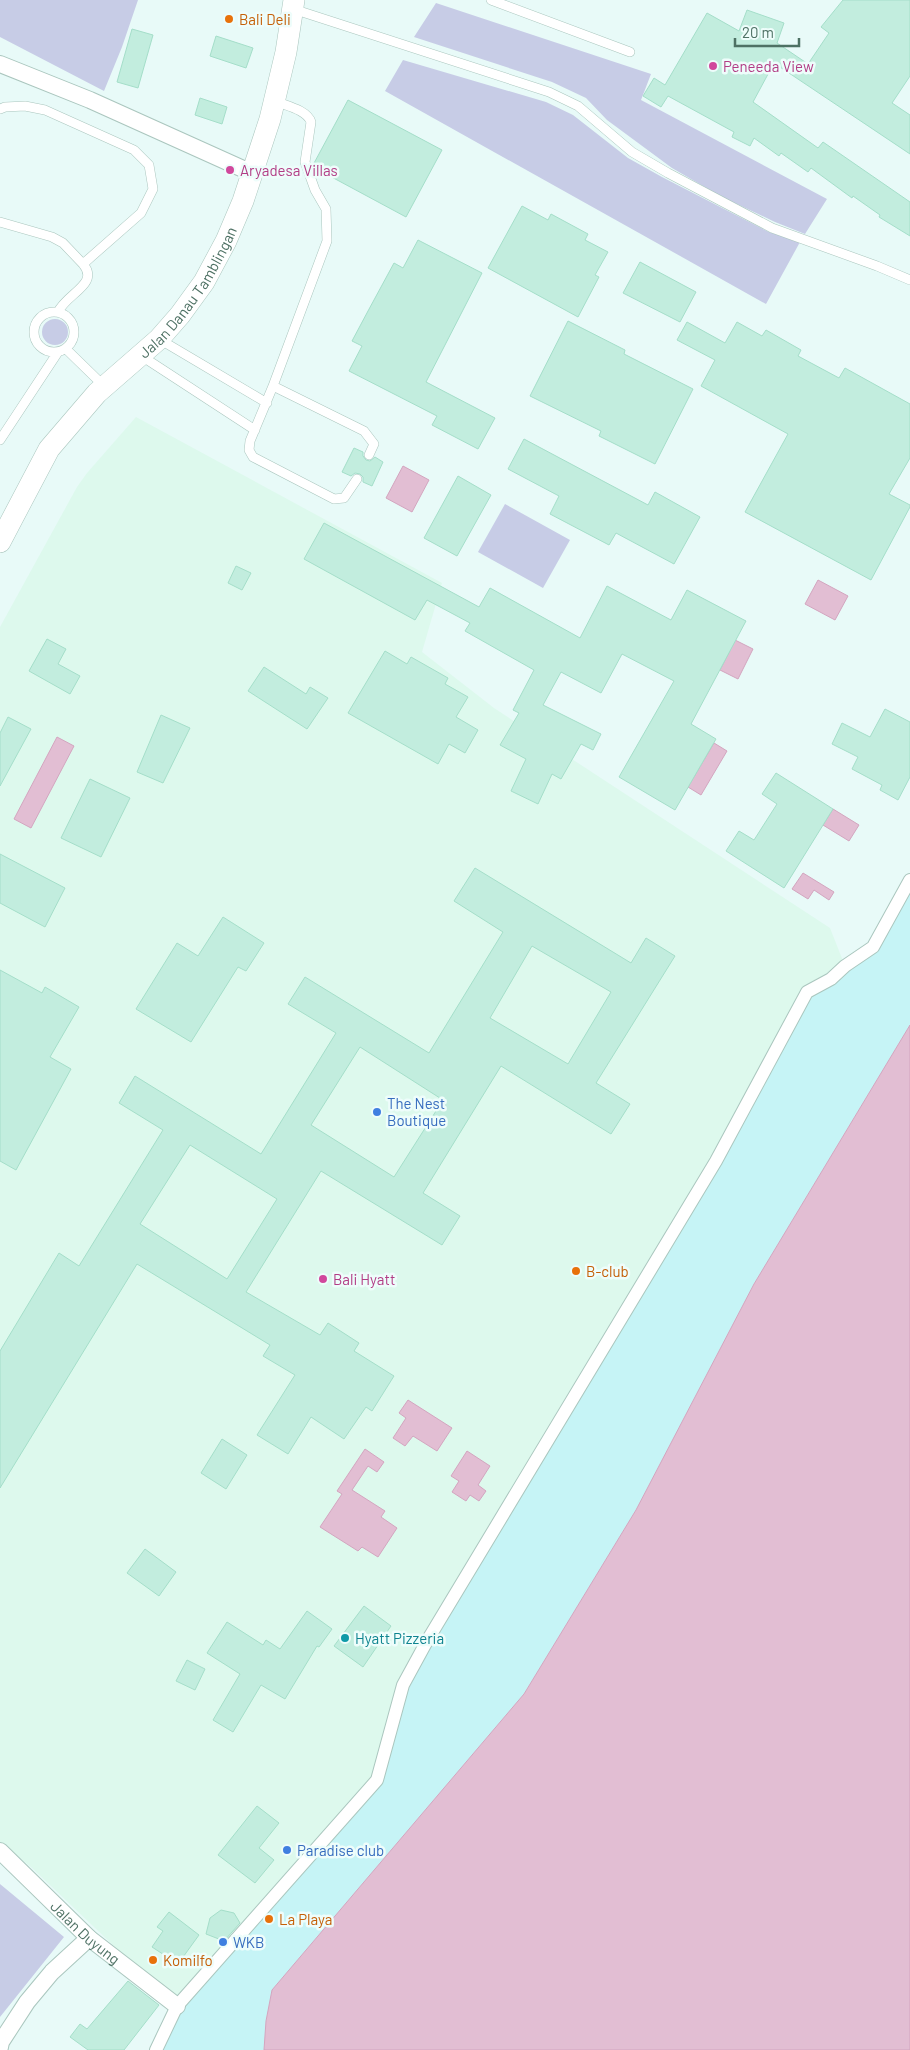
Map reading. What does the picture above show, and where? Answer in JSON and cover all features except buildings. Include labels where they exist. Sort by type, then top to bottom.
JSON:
[{"type":"street","name":"Jalan Danau Tamblingan","points":[[0,542],[6,519],[49,449],[105,386],[159,339],[180,315],[204,282],[226,240],[252,174],[275,101],[286,52],[293,5]]},
{"type":"street","points":[[0,64],[90,100],[252,174]]},
{"type":"street","points":[[156,2050],[177,2006],[377,1780],[402,1685],[716,1161],[807,992],[873,947],[910,880]]},
{"type":"street","name":"Jalan Duyung","points":[[0,1851],[89,1938],[177,2006]]},
{"type":"street","points":[[0,2047],[1,2042],[33,1994],[52,1972],[89,1938]]},
{"type":"lane","points":[[491,0],[630,52]]},
{"type":"lane","points":[[293,5],[549,92],[578,106],[632,152],[772,228],[910,280]]},
{"type":"lane","points":[[275,101],[310,117],[311,122],[305,162],[315,190],[326,209],[327,241],[249,450],[252,457],[334,499],[344,498],[357,479]]},
{"type":"lane","points":[[0,109],[25,106],[45,110],[134,150],[149,165],[153,189],[141,213],[83,264]]},
{"type":"lane","points":[[0,222],[52,237],[63,243],[89,270],[90,276],[87,281],[62,304],[58,312]]},
{"type":"lane","points":[[0,440],[62,351],[71,344],[74,336],[75,328],[66,315],[58,312],[43,315],[37,321],[34,328],[37,344],[43,349],[62,351],[105,386]]},
{"type":"lane","points":[[159,339],[266,403]]},
{"type":"lane","points":[[140,354],[255,430]]},
{"type":"lane","points":[[274,386],[364,431],[374,444],[369,454]]},
{"type":"shaded area","points":[[0,0],[138,0],[104,91],[0,37]]},
{"type":"shaded area","points":[[436,3],[651,74],[641,100],[827,199],[805,234],[722,197],[672,168],[607,120],[586,98],[552,82],[414,37]]},
{"type":"shaded area","points":[[403,60],[546,102],[573,115],[628,158],[662,177],[769,232],[800,242],[766,304],[385,91]]},
{"type":"shaded area","points":[[55,319],[64,323],[68,332],[64,341],[55,345],[46,341],[42,332],[46,323]]},
{"type":"shaded area","name":"Bali Hyatt","points":[[136,417],[442,583],[422,652],[494,708],[830,928],[845,966],[377,1780],[177,2006],[32,1868],[0,1842],[0,627],[77,487]]},
{"type":"shaded area","points":[[403,466],[429,480],[412,512],[386,498]]},
{"type":"shaded area","points":[[505,504],[570,540],[543,588],[478,552]]},
{"type":"shaded area","points":[[818,580],[848,596],[835,620],[805,604]]},
{"type":"shaded area","points":[[735,640],[753,649],[738,679],[720,670]]},
{"type":"shaded area","points":[[57,737],[74,746],[31,828],[14,819]]},
{"type":"shaded area","points":[[714,743],[727,751],[701,795],[688,787]]},
{"type":"shaded area","points":[[833,809],[859,825],[849,841],[823,825]]},
{"type":"shaded area","points":[[803,873],[834,892],[829,900],[814,890],[808,899],[792,889]]},
{"type":"shaded area","points":[[910,1025],[910,2050],[264,2050],[266,2021],[272,1990],[524,1694],[636,1510],[754,1284]]},
{"type":"shaded area","points":[[408,1400],[452,1428],[437,1451],[413,1436],[405,1446],[393,1438],[406,1418],[399,1413]]},
{"type":"shaded area","points":[[365,1449],[384,1462],[377,1472],[368,1466],[352,1490],[385,1511],[381,1517],[397,1528],[378,1557],[362,1547],[358,1551],[320,1527],[342,1494],[337,1491]]},
{"type":"shaded area","points":[[467,1451],[490,1466],[478,1485],[486,1491],[479,1501],[470,1495],[466,1501],[452,1492],[459,1481],[451,1476]]},
{"type":"shaded area","points":[[0,1884],[64,1937],[0,2017]]},
{"type":"sand","points":[[910,880],[910,1025],[754,1284],[636,1510],[524,1694],[272,1990],[266,2021],[264,2050],[156,2050],[177,2006],[377,1780],[403,1685],[716,1161],[807,992],[873,947]]},
{"type":"place","name":"Bali Deli","points":[[229,19]]},
{"type":"place","name":"Peneeda View","points":[[713,66]]},
{"type":"place","name":"Aryadesa Villas","points":[[230,170]]},
{"type":"place","name":"The Nest Boutique","points":[[377,1112]]},
{"type":"place","name":"B-club","points":[[576,1271]]},
{"type":"place","name":"Bali Hyatt","points":[[323,1279]]},
{"type":"place","name":"Hyatt Pizzeria","points":[[345,1638]]},
{"type":"place","name":"Paradise club","points":[[287,1850]]},
{"type":"place","name":"La Playa","points":[[269,1919]]},
{"type":"place","name":"WKB","points":[[223,1942]]},
{"type":"place","name":"Komilfo","points":[[153,1960]]}]
